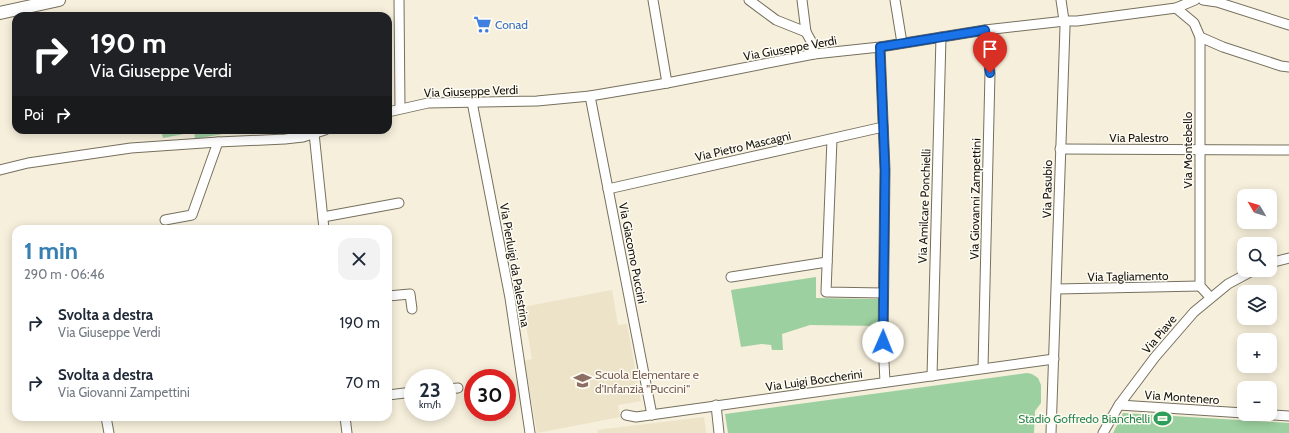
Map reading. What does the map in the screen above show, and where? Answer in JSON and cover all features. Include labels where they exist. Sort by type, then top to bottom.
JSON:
[{"type":"main road","points":[[0,13],[59,0]]},
{"type":"street","points":[[399,0],[400,108]]},
{"type":"street","points":[[653,0],[667,83]]},
{"type":"street","points":[[749,0],[776,20],[806,32]]},
{"type":"street","points":[[802,0],[806,32],[811,41],[814,54]]},
{"type":"street","points":[[895,0],[902,43]]},
{"type":"street","name":"Via Pasubio","points":[[1051,433],[1065,21],[1061,0]]},
{"type":"street","name":"Via Giuseppe Verdi","points":[[392,111],[428,103],[537,101],[590,96],[667,83],[814,54],[880,47],[985,30],[1077,21],[1176,8],[1195,0]]},
{"type":"street","points":[[1203,0],[1216,2],[1289,25]]},
{"type":"street","points":[[1176,8],[1194,24],[1200,37],[1223,47],[1281,66],[1289,67]]},
{"type":"street","name":"Via Giovanni Zampettini","points":[[983,368],[990,73],[985,30]]},
{"type":"street","name":"Via Amilcare Ponchielli","points":[[932,376],[940,37]]},
{"type":"street","name":"Via Montebello","points":[[1200,37],[1200,286]]},
{"type":"street","points":[[880,47],[885,170],[883,293],[885,382]]},
{"type":"street","name":"Via Giacomo Puccini","points":[[590,96],[652,415]]},
{"type":"street","name":"Via Pierluigi da Palestrina","points":[[472,102],[510,298],[530,433]]},
{"type":"street","name":"Via Pietro Mascagni","points":[[608,189],[883,127]]},
{"type":"street","points":[[0,170],[28,163],[131,148],[286,139],[309,134]]},
{"type":"street","points":[[314,134],[324,225]]},
{"type":"street","points":[[832,139],[826,292],[883,293]]},
{"type":"street","points":[[165,220],[192,215],[218,142]]},
{"type":"street","name":"Via Palestro","points":[[1060,150],[1289,150]]},
{"type":"street","points":[[323,217],[399,203]]},
{"type":"street","points":[[1277,261],[1289,258]]},
{"type":"street","points":[[731,277],[827,262]]},
{"type":"street","name":"Via Piave","points":[[1103,433],[1119,405],[1155,357],[1194,312],[1210,297],[1241,277]]},
{"type":"street","points":[[1200,286],[1210,297]]},
{"type":"street","name":"Via Tagliamento","points":[[1057,289],[1200,286]]},
{"type":"street","points":[[392,296],[410,294],[412,310]]},
{"type":"street","name":"Via Luigi Boccherini","points":[[626,415],[636,417],[652,415],[1054,359]]},
{"type":"street","points":[[392,395],[404,393]]},
{"type":"street","points":[[716,405],[719,433]]},
{"type":"street","name":"Via Montenero","points":[[1119,405],[1237,413]]},
{"type":"street","points":[[1277,415],[1289,416]]},
{"type":"street","points":[[107,421],[109,433]]},
{"type":"street","points":[[346,421],[347,433]]},
{"type":"shaded area","name":"Scuola Elementare e d'Infanzia \"Puccini\"","points":[[612,290],[618,325],[627,324],[641,401],[618,405],[620,417],[537,433],[524,361],[532,359],[523,307]]},
{"type":"shaded area","points":[[704,417],[706,433],[598,433],[597,430]]},
{"type":"green space","points":[[162,134],[184,134],[163,138]]},
{"type":"green space","points":[[194,134],[223,134],[195,139]]},
{"type":"green space","points":[[816,277],[816,298],[878,299],[878,326],[810,325],[782,334],[783,350],[772,350],[771,345],[761,344],[741,347],[731,290]]},
{"type":"green space","points":[[1027,373],[1038,378],[1041,385],[1041,403],[1035,411],[1034,433],[728,433],[725,414]]},
{"type":"green space","name":"Stadio Goffredo Bianchelli","points":[[1123,413],[1289,423],[1289,433],[1113,433]]},
{"type":"place","name":"Conad","points":[[482,24]]},
{"type":"place","name":"Scuola Elementare e d'Infanzia \"Puccini\"","points":[[582,381]]},
{"type":"place","name":"Stadio Goffredo Bianchelli","points":[[1163,418]]},
{"type":"route","points":[[883,342],[885,170],[880,47],[985,30],[990,73]]}]
